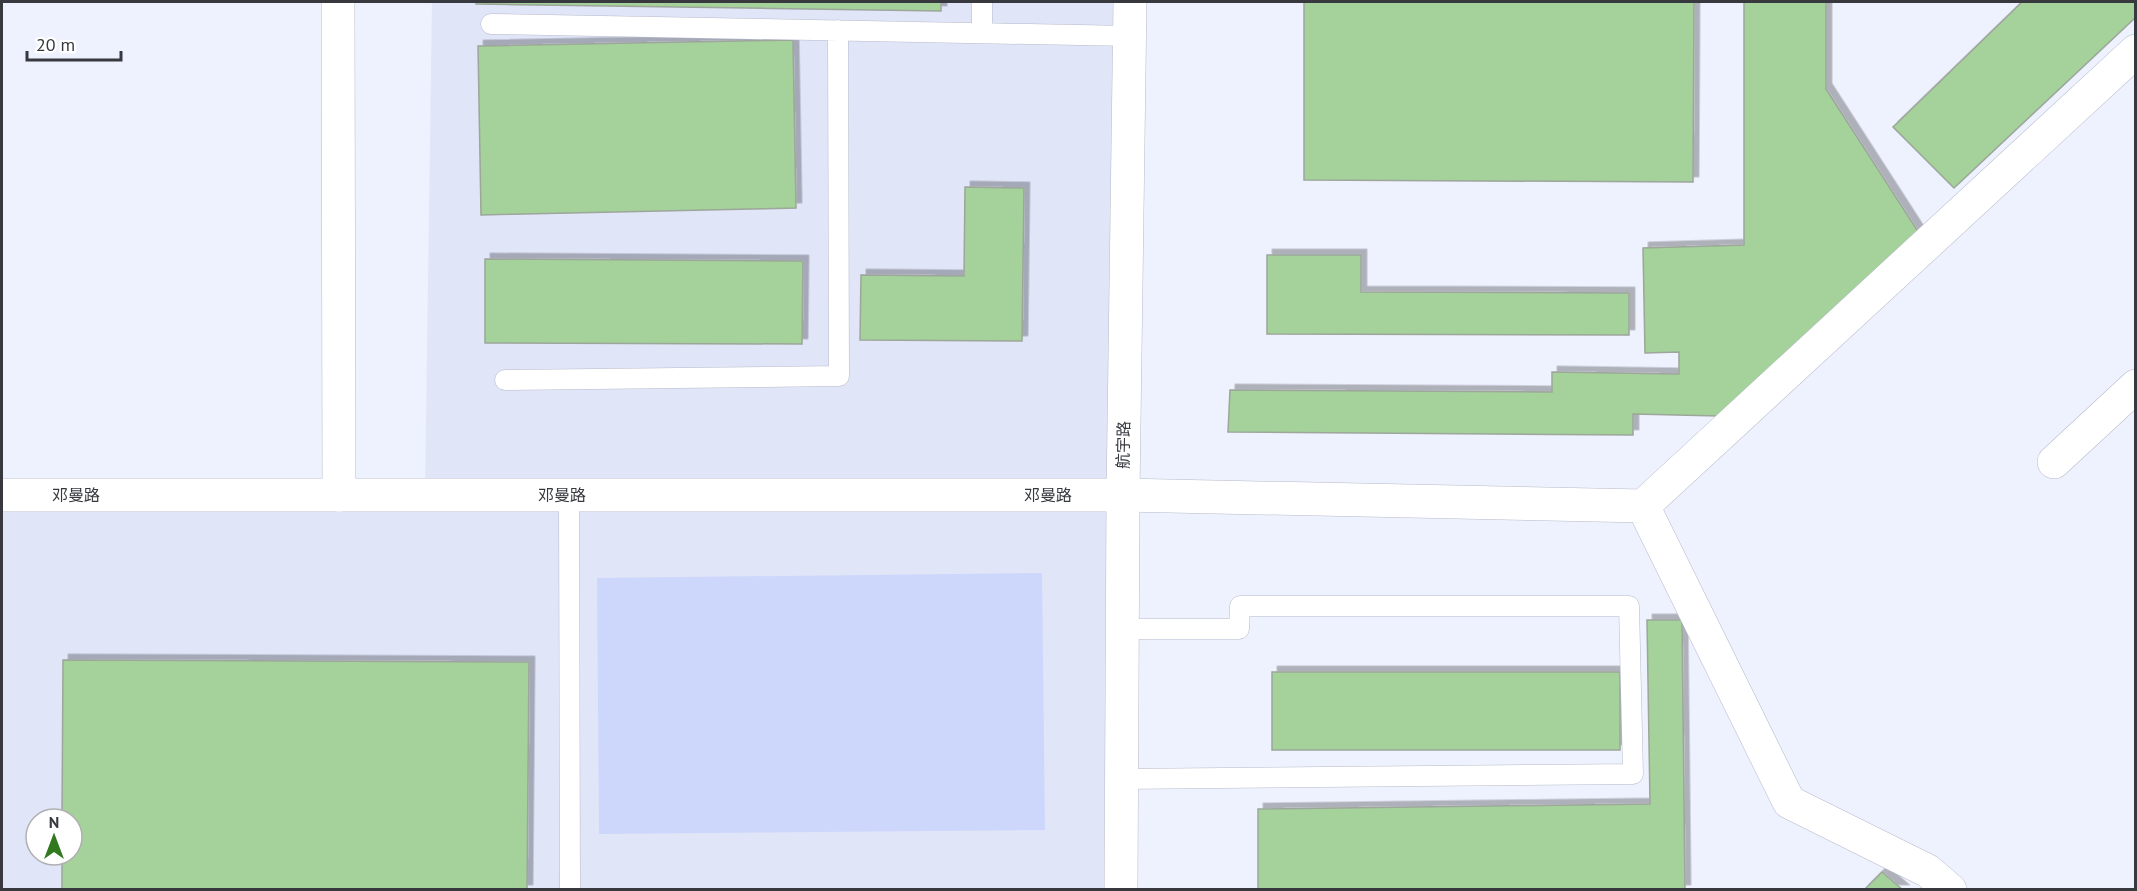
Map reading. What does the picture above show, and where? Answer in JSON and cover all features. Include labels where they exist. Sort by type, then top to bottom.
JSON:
[{"type":"street","points":[[338,2],[339,495]]},
{"type":"street","name":"航宇路","points":[[1121,890],[1122,495],[1130,2]]},
{"type":"street","points":[[1950,890],[1928,871],[1789,802],[1643,506],[2136,51]]},
{"type":"street","points":[[2054,462],[2136,386]]},
{"type":"street","name":"邓曼路","points":[[2,495],[1122,495],[1643,506]]},
{"type":"lane","points":[[982,2],[982,33]]},
{"type":"lane","points":[[491,24],[1130,36]]},
{"type":"lane","points":[[505,380],[839,376],[838,30]]},
{"type":"lane","points":[[569,495],[570,890]]},
{"type":"lane","points":[[1121,779],[1633,774],[1629,606],[1240,606],[1239,629],[1122,629]]},
{"type":"shaded area","points":[[432,2],[1130,2],[1121,889],[2,890],[2,495],[425,494]]},
{"type":"shaded area","points":[[1042,573],[1045,830],[599,834],[597,578]]},
{"type":"building","points":[[476,2],[941,2],[941,11],[476,4]]},
{"type":"building","points":[[1304,2],[1694,2],[1693,182],[1304,180]]},
{"type":"building","points":[[1744,2],[1826,2],[1826,89],[1919,233],[1719,416],[1633,414],[1633,435],[1228,432],[1230,390],[1552,392],[1552,372],[1679,374],[1679,352],[1645,353],[1643,248],[1744,245]]},
{"type":"building","points":[[2022,2],[2136,2],[2136,17],[1954,188],[1893,127]]},
{"type":"building","points":[[793,40],[796,208],[481,215],[478,46]]},
{"type":"building","points":[[965,187],[1024,188],[1022,341],[860,340],[861,275],[964,276]]},
{"type":"building","points":[[1267,255],[1361,255],[1361,292],[1629,293],[1629,335],[1267,334]]},
{"type":"building","points":[[485,259],[803,261],[802,344],[485,343]]},
{"type":"building","points":[[1647,620],[1682,620],[1685,890],[1258,890],[1258,809],[1650,804]]},
{"type":"building","points":[[63,660],[529,662],[527,890],[62,890],[62,867],[84,867],[84,807],[62,807]]},
{"type":"building","points":[[1272,672],[1620,672],[1620,750],[1272,750]]},
{"type":"building","points":[[1882,872],[1903,890],[1864,890]]}]
